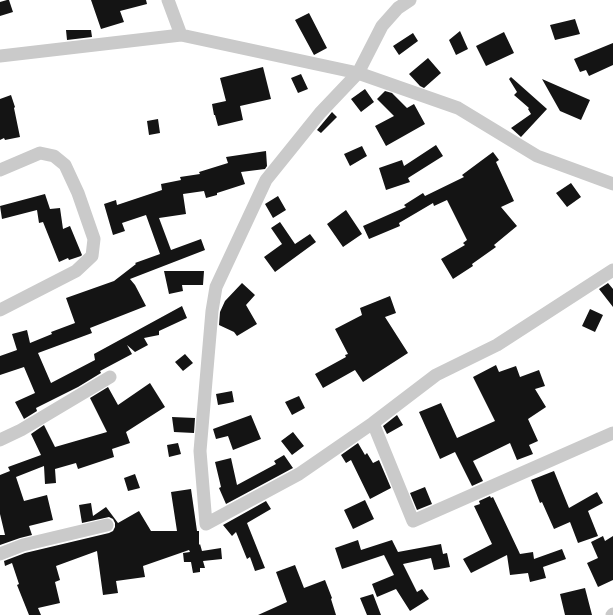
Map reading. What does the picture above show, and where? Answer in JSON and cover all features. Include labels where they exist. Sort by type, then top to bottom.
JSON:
[{"type":"street","points":[[168,0],[181,35]]},
{"type":"street","points":[[410,0],[398,8],[382,26],[358,73],[320,113],[266,180],[216,287],[212,312],[200,451],[206,524],[299,474],[373,423],[436,374],[497,345],[613,270]]},
{"type":"street","points":[[0,56],[181,35],[358,73],[458,108],[537,156],[613,184]]},
{"type":"street","points":[[0,170],[40,153],[54,156],[65,165],[78,193],[94,239],[92,256],[76,272],[0,310]]},
{"type":"street","points":[[0,440],[21,430],[110,377]]},
{"type":"street","points":[[373,423],[412,521],[613,433]]},
{"type":"street","points":[[0,554],[23,545],[107,525]]},
{"type":"building","points":[[9,0],[13,12],[0,16],[0,2]]},
{"type":"building","points":[[91,0],[146,0],[147,4],[120,11],[124,22],[101,29]]},
{"type":"building","points":[[309,13],[327,48],[314,55],[295,20]]},
{"type":"building","points":[[575,19],[580,34],[555,40],[550,25]]},
{"type":"building","points":[[66,30],[91,30],[92,37],[67,40]]},
{"type":"building","points":[[460,31],[468,49],[456,55],[449,40]]},
{"type":"building","points":[[504,32],[514,53],[486,66],[476,46]]},
{"type":"building","points":[[413,33],[418,41],[399,55],[393,46]]},
{"type":"building","points":[[613,43],[613,65],[589,76],[586,70],[580,72],[574,59]]},
{"type":"building","points":[[428,58],[441,73],[424,88],[420,86],[409,74]]},
{"type":"building","points":[[263,67],[271,99],[240,106],[243,120],[218,126],[212,104],[226,101],[220,78]]},
{"type":"building","points":[[301,74],[308,89],[298,93],[291,78]]},
{"type":"building","points":[[511,77],[547,109],[521,137],[511,128],[531,114],[528,109],[529,108],[514,95],[517,92],[509,79]]},
{"type":"building","points":[[542,79],[590,100],[581,120],[560,111]]},
{"type":"building","points":[[365,89],[374,102],[361,112],[351,99]]},
{"type":"building","points":[[385,91],[392,93],[407,108],[414,104],[425,124],[386,146],[375,126],[394,116],[377,99]]},
{"type":"building","points":[[11,95],[15,107],[20,137],[5,140],[4,138],[0,140],[0,99]]},
{"type":"building","points":[[332,112],[337,117],[321,133],[317,130]]},
{"type":"building","points":[[158,119],[160,133],[149,135],[147,121]]},
{"type":"building","points":[[436,145],[443,156],[408,178],[410,182],[386,190],[379,168],[402,160],[404,166]]},
{"type":"building","points":[[362,146],[367,156],[350,166],[344,154]]},
{"type":"building","points":[[266,151],[267,166],[265,169],[241,172],[245,184],[206,198],[204,191],[183,194],[186,214],[159,218],[171,250],[201,239],[205,250],[130,279],[135,285],[146,306],[90,328],[92,333],[38,353],[51,383],[95,360],[94,354],[182,306],[187,318],[159,331],[159,335],[144,338],[148,345],[135,352],[127,345],[132,354],[100,371],[101,373],[78,387],[36,408],[37,411],[24,419],[15,402],[35,393],[24,367],[0,375],[0,356],[17,350],[12,334],[27,330],[30,343],[52,334],[51,332],[75,323],[66,298],[114,281],[136,264],[135,263],[160,254],[146,215],[122,223],[125,231],[113,235],[104,204],[116,200],[117,205],[162,190],[161,184],[181,180],[180,177],[200,174],[199,172],[228,163],[226,157]]},
{"type":"building","points":[[493,152],[499,160],[496,162],[514,201],[501,207],[517,226],[494,245],[496,247],[472,264],[473,266],[453,279],[441,259],[465,245],[463,243],[467,240],[447,200],[434,206],[433,203],[399,223],[400,226],[369,239],[363,226],[406,207],[404,205],[423,193],[425,196],[464,177],[462,175]]},
{"type":"building","points":[[571,183],[581,197],[567,207],[556,193]]},
{"type":"building","points":[[45,194],[50,209],[60,208],[63,229],[70,226],[82,255],[81,256],[69,260],[68,258],[59,262],[43,222],[39,223],[37,210],[2,219],[0,206]]},
{"type":"building","points":[[278,196],[286,210],[273,218],[265,204]]},
{"type":"building","points":[[346,210],[362,234],[343,247],[327,224]]},
{"type":"building","points":[[280,222],[295,244],[310,234],[316,242],[275,272],[264,257],[282,244],[271,228]]},
{"type":"building","points":[[164,271],[204,271],[203,285],[182,285],[183,291],[169,294]]},
{"type":"building","points":[[242,283],[255,295],[246,305],[257,324],[237,336],[234,332],[219,325],[220,312],[225,301]]},
{"type":"building","points":[[608,283],[613,289],[613,307],[599,289]]},
{"type":"building","points":[[390,296],[396,313],[385,317],[408,353],[363,382],[355,370],[323,388],[315,374],[346,357],[345,355],[348,354],[335,329],[362,315],[360,308]]},
{"type":"building","points":[[590,309],[603,315],[595,332],[582,326]]},
{"type":"building","points":[[185,354],[193,363],[183,371],[175,362]]},
{"type":"building","points":[[496,365],[499,372],[516,366],[520,377],[539,370],[545,386],[535,389],[546,407],[528,419],[538,441],[529,445],[533,454],[517,460],[510,443],[473,461],[483,481],[472,486],[455,452],[440,459],[419,412],[441,403],[457,438],[495,421],[473,377]]},
{"type":"building","points":[[150,383],[165,407],[126,432],[130,443],[112,449],[114,457],[78,469],[76,463],[55,469],[56,483],[45,484],[44,466],[16,477],[24,501],[47,495],[53,520],[29,526],[32,535],[0,545],[0,535],[5,535],[0,514],[0,475],[10,471],[8,467],[41,455],[31,434],[44,425],[55,447],[107,432],[90,398],[108,387],[118,405]]},
{"type":"building","points":[[232,391],[234,402],[218,405],[216,394]]},
{"type":"building","points":[[299,396],[305,408],[292,415],[285,402]]},
{"type":"building","points":[[251,415],[261,439],[233,450],[228,436],[216,439],[213,429]]},
{"type":"building","points":[[397,415],[403,425],[387,434],[383,426]]},
{"type":"building","points":[[172,417],[195,418],[194,433],[174,432]]},
{"type":"building","points":[[293,432],[304,446],[292,455],[281,441]]},
{"type":"building","points":[[178,443],[181,454],[169,457],[167,445]]},
{"type":"building","points":[[358,443],[365,455],[367,453],[373,463],[379,460],[391,488],[370,499],[351,460],[346,463],[341,455]]},
{"type":"building","points":[[284,455],[293,468],[226,504],[219,488],[221,487],[215,462],[231,458],[237,485],[276,464],[274,461]]},
{"type":"building","points":[[554,471],[569,508],[597,492],[603,503],[588,511],[598,536],[578,543],[570,522],[554,529],[542,502],[540,503],[531,480]]},
{"type":"building","points":[[135,474],[140,488],[128,491],[124,478]]},
{"type":"building","points":[[425,487],[432,504],[417,510],[410,493]]},
{"type":"building","points":[[191,489],[197,531],[199,531],[199,545],[200,544],[202,551],[221,548],[222,559],[203,561],[205,568],[200,568],[200,572],[193,573],[191,562],[184,562],[183,553],[190,552],[189,550],[143,566],[145,577],[116,581],[118,593],[103,595],[97,551],[56,566],[60,580],[55,582],[60,603],[38,608],[41,615],[29,615],[17,585],[19,584],[12,563],[5,566],[4,561],[25,553],[113,531],[115,523],[113,519],[109,517],[82,523],[79,505],[91,503],[93,516],[106,507],[118,523],[139,511],[151,531],[177,531],[171,492]]},
{"type":"building","points":[[490,496],[491,498],[493,497],[520,554],[533,552],[534,559],[562,549],[566,559],[543,567],[546,578],[530,582],[528,573],[510,575],[507,555],[471,573],[463,559],[492,544],[474,506],[480,504],[479,501]]},
{"type":"building","points":[[365,500],[374,519],[353,529],[344,510]]},
{"type":"building","points":[[266,501],[271,509],[247,523],[265,568],[255,571],[250,557],[247,559],[236,532],[232,536],[223,525]]},
{"type":"building","points":[[603,536],[605,541],[613,536],[613,580],[598,587],[587,563],[598,558],[591,542]]},
{"type":"building","points":[[358,540],[361,550],[392,540],[398,552],[441,544],[443,554],[447,553],[450,567],[434,570],[431,558],[403,564],[417,592],[422,589],[429,599],[410,611],[396,589],[377,597],[372,584],[394,575],[384,555],[342,569],[335,548]]},
{"type":"building","points":[[295,565],[304,588],[325,580],[332,598],[331,599],[336,615],[258,615],[287,602],[276,572]]},
{"type":"building","points":[[585,588],[592,615],[565,615],[560,594]]},
{"type":"building","points":[[373,594],[381,615],[367,615],[360,598]]}]
